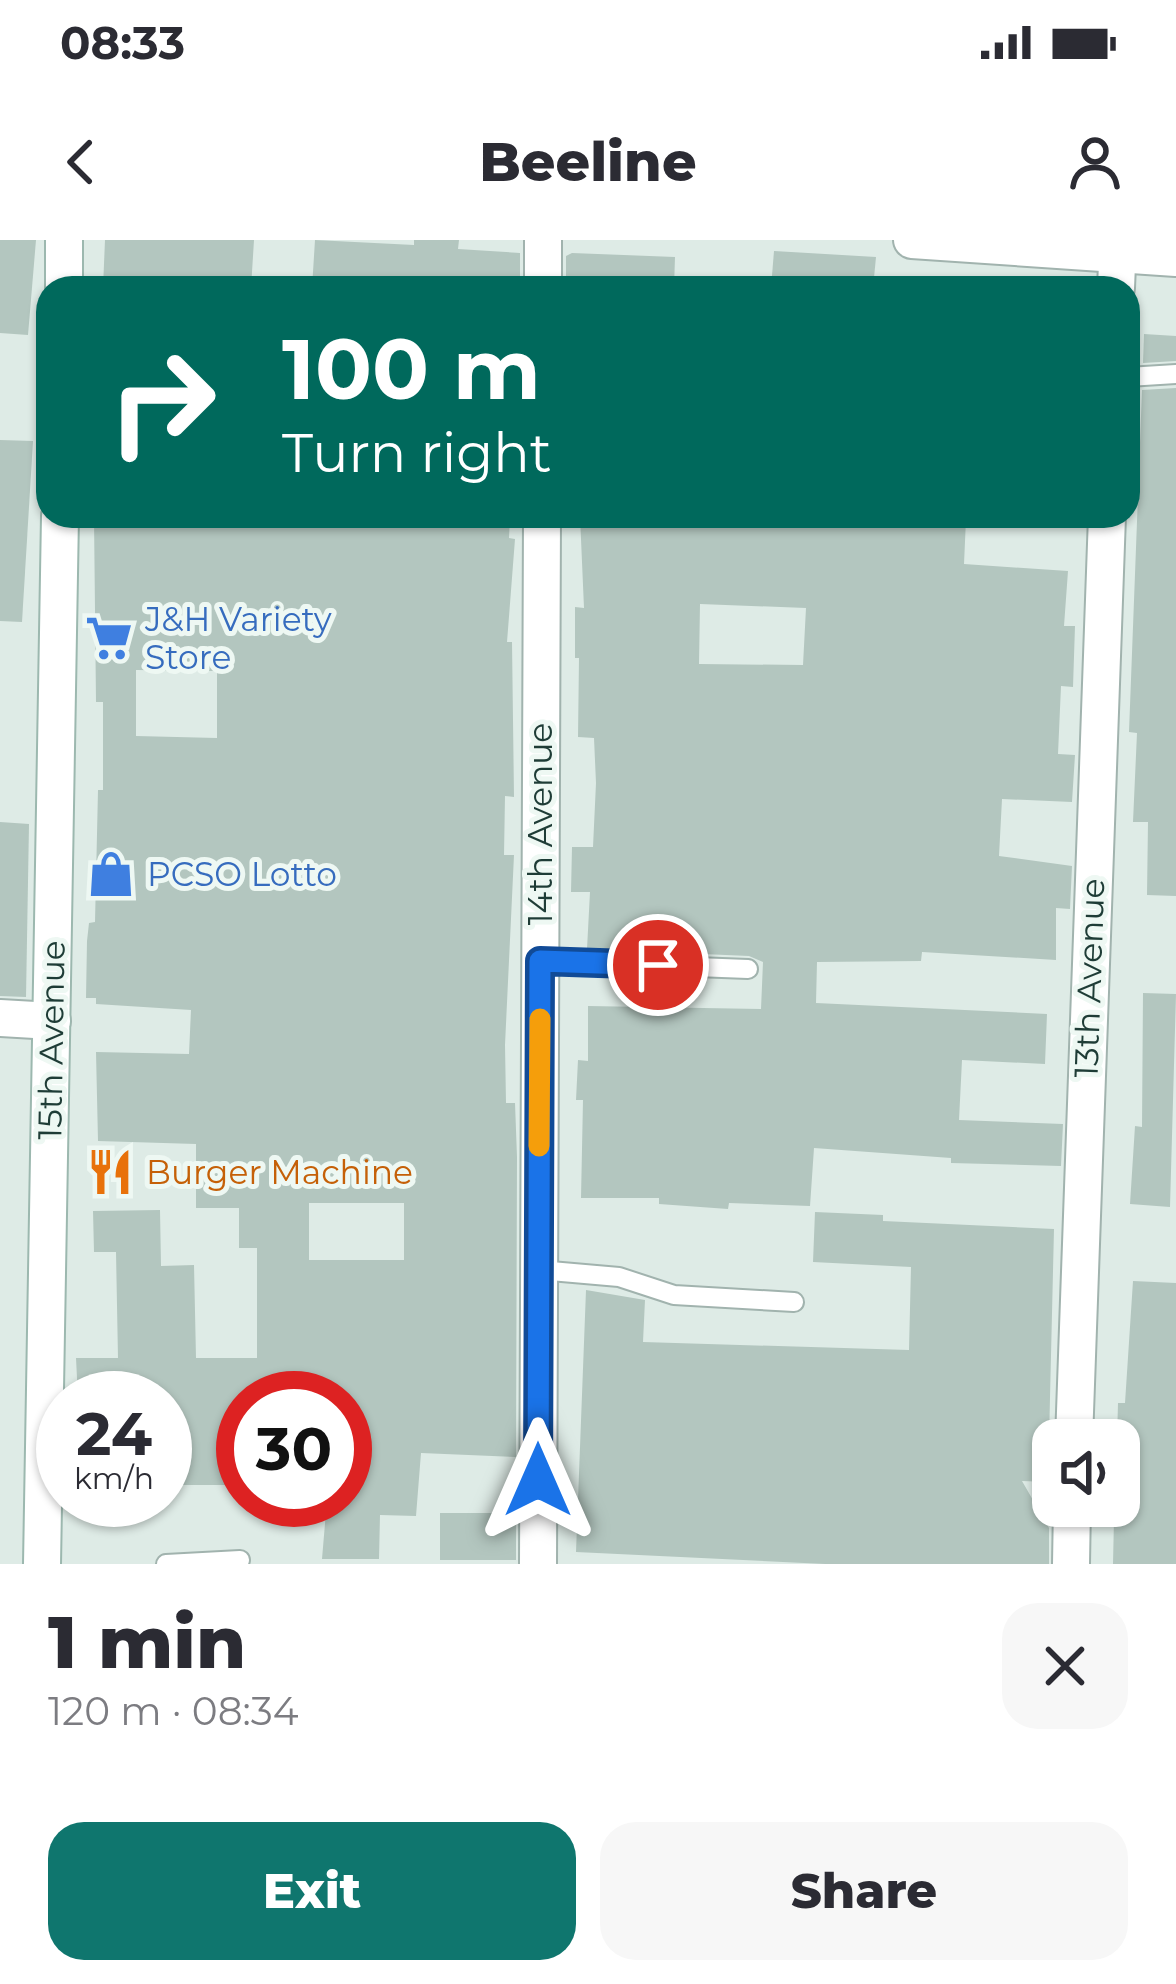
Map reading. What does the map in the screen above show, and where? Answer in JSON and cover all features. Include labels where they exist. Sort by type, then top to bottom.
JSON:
[{"type":"street","points":[[64,240],[64,276]]},
{"type":"street","points":[[543,240],[543,276]]},
{"type":"street","points":[[912,240],[1117,261],[1176,259]]},
{"type":"street","name":"15th Avenue","points":[[42,1564],[60,528]]},
{"type":"street","name":"14th Avenue","points":[[538,1564],[542,528]]},
{"type":"street","name":"13th Avenue","points":[[1075,1419],[1107,528]]},
{"type":"street","points":[[0,1018],[52,1021]]},
{"type":"street","points":[[1070,1564],[1071,1527]]},
{"type":"lane","points":[[1140,376],[1176,374]]},
{"type":"lane","points":[[540,961],[748,969]]},
{"type":"lane","points":[[539,1270],[619,1277],[674,1295],[794,1302]]},
{"type":"lane","points":[[166,1564],[240,1560]]},
{"type":"building","points":[[0,240],[36,240],[28,335],[0,333]]},
{"type":"building","points":[[105,240],[254,240],[252,276],[104,276]]},
{"type":"building","points":[[315,240],[414,245],[414,240],[459,240],[458,249],[520,253],[520,276],[313,276]]},
{"type":"building","points":[[774,251],[876,257],[874,276],[772,276]]},
{"type":"building","points":[[566,256],[675,257],[674,276],[566,276]]},
{"type":"building","points":[[1144,334],[1176,336],[1176,361],[1143,363]]},
{"type":"building","points":[[1176,388],[1176,896],[1147,895],[1148,822],[1133,822],[1137,733],[1129,732],[1142,390]]},
{"type":"building","points":[[0,440],[33,441],[22,622],[0,621]]},
{"type":"building","points":[[94,528],[509,528],[509,538],[515,539],[507,642],[512,642],[514,797],[505,796],[504,855],[514,855],[505,1045],[506,1103],[515,1103],[517,1157],[516,1457],[421,1453],[416,1516],[380,1515],[379,1559],[322,1559],[325,1527],[372,1527],[372,1371],[216,1371],[216,1485],[192,1485],[192,1371],[77,1371],[76,1358],[118,1358],[116,1252],[94,1252],[93,1211],[160,1210],[161,1266],[194,1265],[196,1358],[257,1358],[257,1248],[239,1248],[239,1208],[196,1208],[196,1144],[98,1141],[96,1052],[189,1054],[191,1010],[96,1004],[96,998],[86,998],[89,923],[95,922],[98,790],[103,790],[103,702],[96,702]],"holes":[[[136,670],[217,671],[217,738],[136,736]],[[309,1203],[404,1203],[404,1260],[309,1260]]]},
{"type":"building","points":[[581,528],[966,528],[964,564],[1068,571],[1064,626],[1075,626],[1073,687],[1061,686],[1058,754],[1075,755],[1072,802],[1002,799],[999,856],[1072,866],[1070,909],[1056,908],[1056,960],[922,952],[921,961],[817,962],[816,1003],[1047,1014],[1045,1064],[962,1060],[959,1120],[1063,1124],[1061,1166],[951,1163],[951,1158],[814,1148],[810,1206],[729,1203],[728,1209],[659,1204],[659,1198],[581,1198],[583,1100],[576,1100],[578,1060],[588,1061],[588,1006],[761,1009],[763,962],[749,956],[587,949],[590,892],[571,892],[572,847],[593,847],[596,783],[594,738],[578,737],[575,607],[584,608]],"holes":[[[700,604],[806,608],[803,665],[699,664]]]},
{"type":"building","points":[[0,822],[29,824],[26,997],[0,996]]},
{"type":"building","points":[[1143,993],[1176,994],[1170,1207],[1130,1204],[1135,1126],[1142,1127]]},
{"type":"building","points":[[815,1212],[883,1215],[883,1221],[1054,1229],[1049,1419],[1032,1419],[1032,1481],[1022,1481],[1032,1498],[1032,1527],[1049,1528],[1049,1564],[825,1564],[576,1552],[586,1290],[645,1300],[643,1342],[909,1350],[911,1267],[813,1262]]},
{"type":"building","points":[[1133,1281],[1176,1283],[1176,1564],[1113,1564],[1114,1527],[1140,1527],[1140,1419],[1118,1419],[1118,1403],[1125,1403]]},
{"type":"building","points":[[440,1513],[516,1513],[516,1560],[440,1560]]},
{"type":"slow traffic","points":[[539,1146],[540,1019]]},
{"type":"place","name":"J&H Variety Store","points":[[109,638]]},
{"type":"place","name":"PCSO Lotto","points":[[111,874]]},
{"type":"place","name":"Burger Machine","points":[[110,1172]]},
{"type":"route","points":[[538,1480],[540,961],[658,965]]}]
